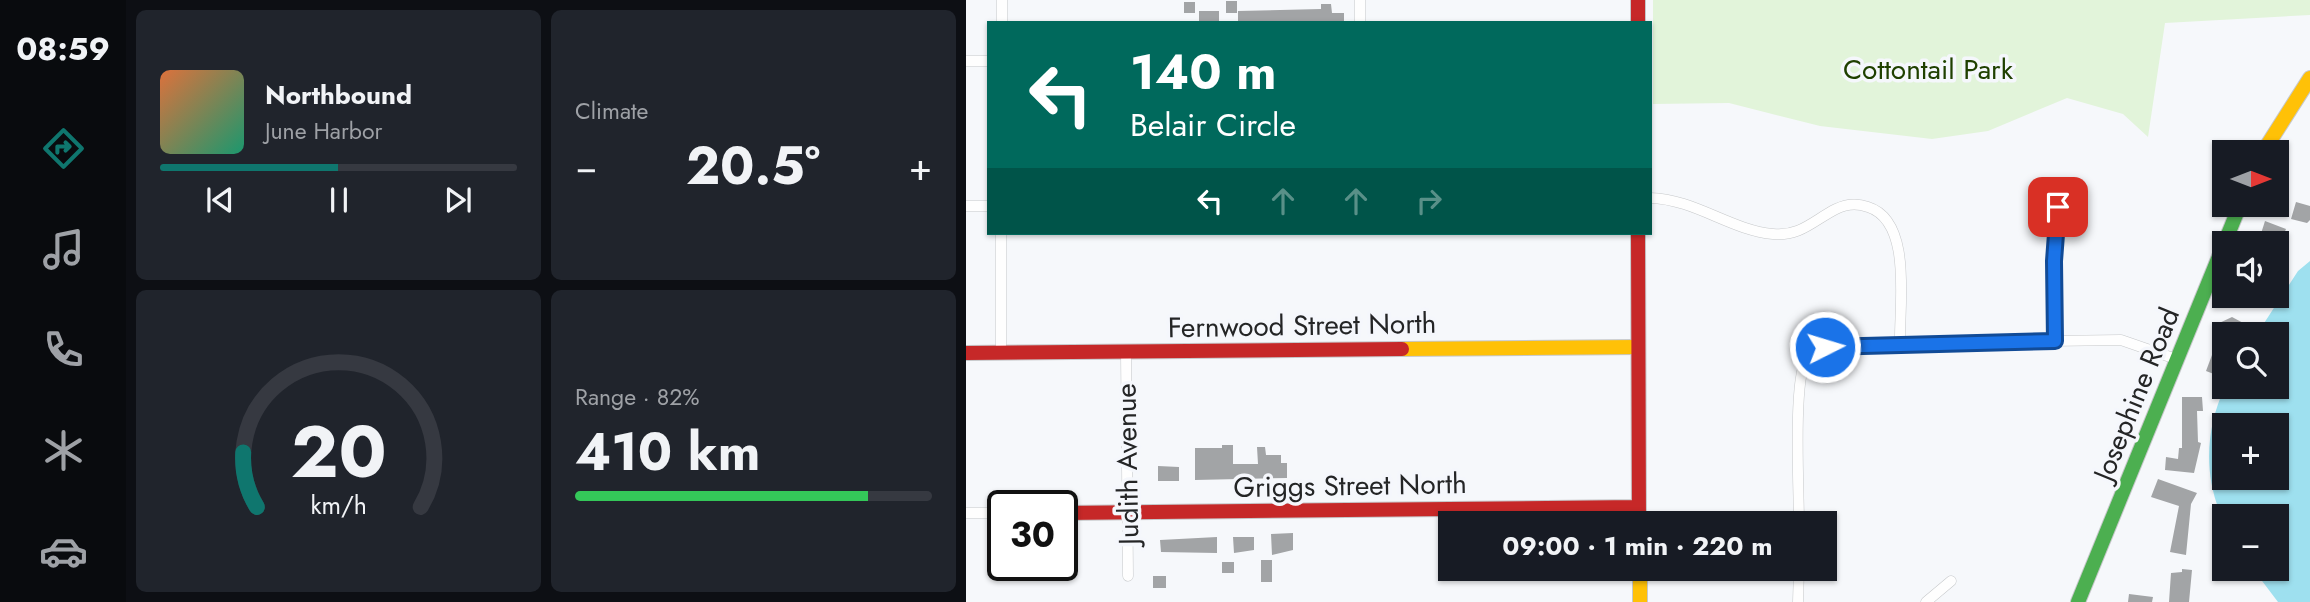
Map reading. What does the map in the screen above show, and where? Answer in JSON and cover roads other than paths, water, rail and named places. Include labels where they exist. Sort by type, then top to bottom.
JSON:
[{"type":"street","points":[[1002,0],[1002,21]]},
{"type":"street","points":[[1360,0],[1360,21]]},
{"type":"street","points":[[1638,0],[1638,21]]},
{"type":"street","points":[[966,61],[987,61]]},
{"type":"street","points":[[2271,140],[2310,78]]},
{"type":"street","points":[[1652,198],[1687,203],[1770,234],[1794,233],[1848,205],[1870,207],[1879,212],[1888,219],[1897,238],[1900,343]]},
{"type":"street","points":[[966,206],[987,206]]},
{"type":"street","points":[[2055,341],[2054,261],[2058,207]]},
{"type":"street","name":"Josephine Road","points":[[2078,602],[2235,217]]},
{"type":"street","points":[[1001,235],[1001,353]]},
{"type":"street","points":[[1638,235],[1638,511]]},
{"type":"street","points":[[1799,511],[1800,384],[1806,359],[1815,351],[1839,344],[2121,340],[2176,359]]},
{"type":"street","name":"Fernwood Street North","points":[[966,353],[1638,347]]},
{"type":"street","name":"Judith Avenue","points":[[1126,352],[1128,576]]},
{"type":"street","name":"Griggs Street North","points":[[1078,513],[1638,507]]},
{"type":"street","points":[[966,513],[987,513]]},
{"type":"street","points":[[1640,581],[1640,602]]},
{"type":"street","points":[[1798,602],[1799,581]]},
{"type":"street","points":[[1926,602],[1951,581]]},
{"type":"water","points":[[2310,261],[2310,602],[2278,602],[2262,581],[2289,581],[2289,504],[2217,504],[2213,490],[2289,490],[2289,413],[2215,413],[2220,399],[2289,399],[2289,322],[2265,322],[2274,308],[2289,308],[2289,285],[2298,271]]},
{"type":"water","points":[[2212,426],[2212,488],[2209,454]]},
{"type":"park label","name":"Cottontail Park","points":[[1928,69]]}]
